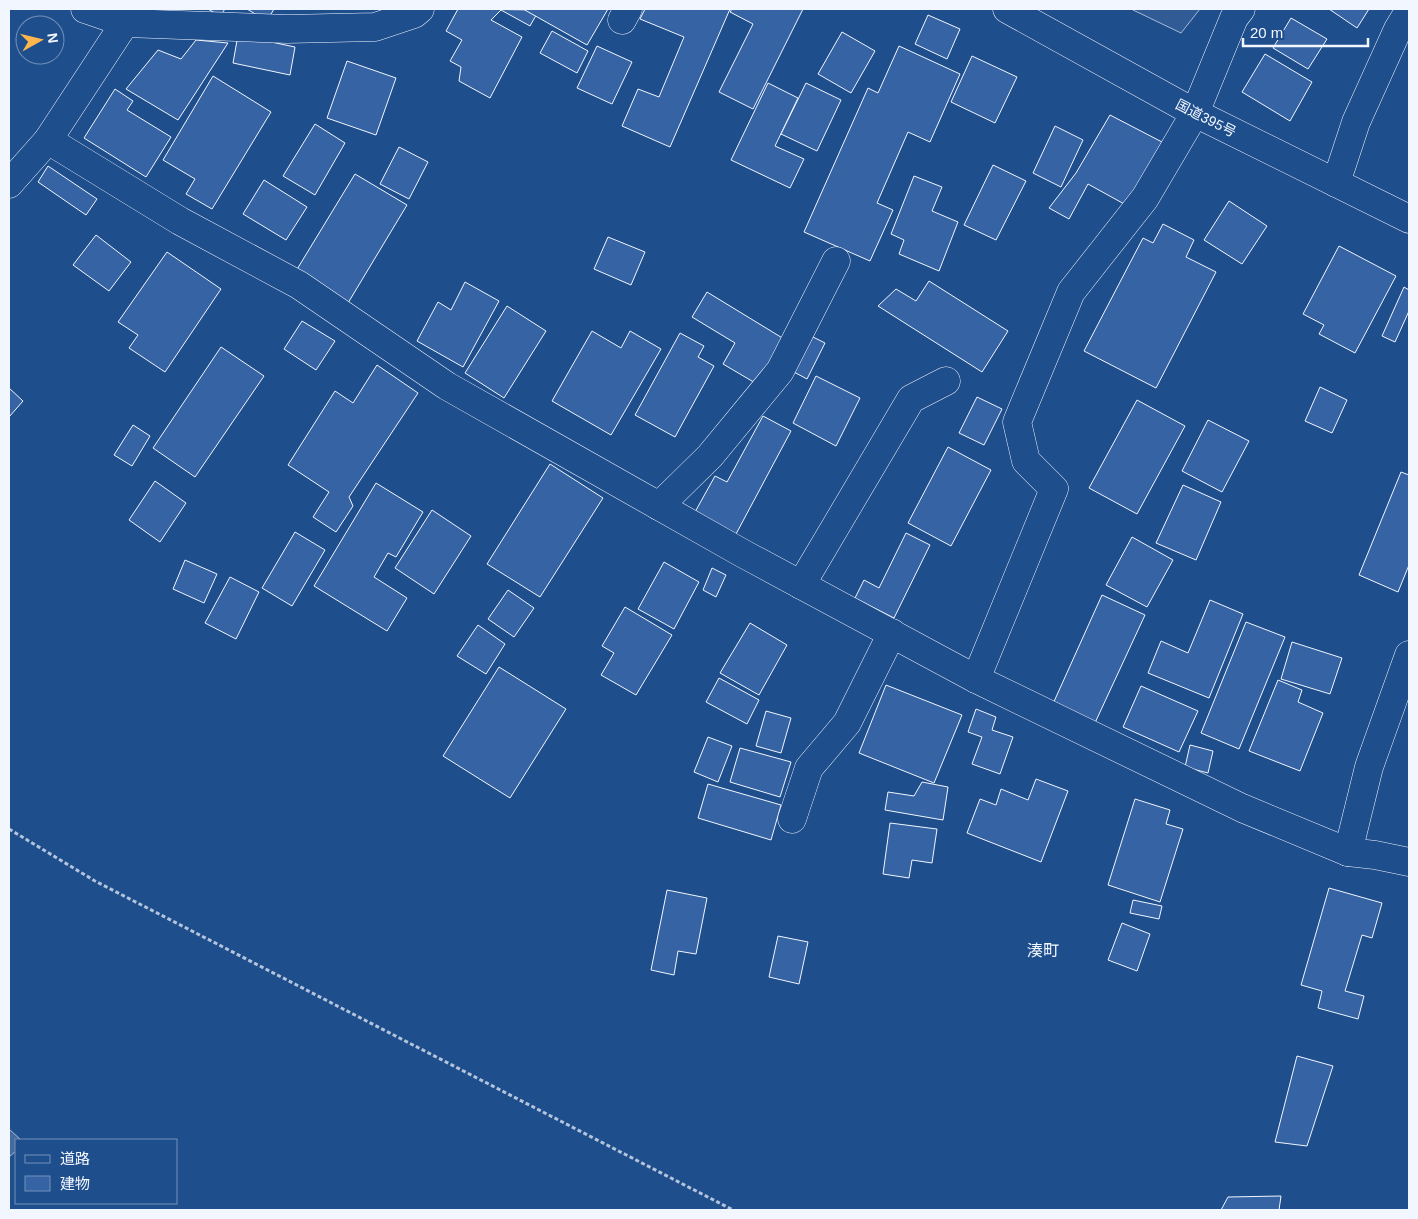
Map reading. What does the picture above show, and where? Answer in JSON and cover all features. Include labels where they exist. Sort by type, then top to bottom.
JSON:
[{"type":"main road","points":[[85,9],[130,16],[287,29],[375,27],[414,14],[420,9]]},
{"type":"main road","name":"国道395号","points":[[1007,9],[1195,113],[1409,219]]},
{"type":"main road","points":[[976,679],[1054,489],[1026,461],[1018,422],[1071,292],[1145,198],[1195,113],[1234,18],[1241,9]]},
{"type":"main road","points":[[1336,182],[1356,122],[1398,29],[1409,11]]},
{"type":"main road","points":[[9,184],[48,140],[130,16]]},
{"type":"main road","points":[[48,140],[180,221],[299,285],[447,386],[742,553],[976,679],[1242,808],[1348,852],[1375,854],[1409,862]]},
{"type":"main road","points":[[659,506],[710,456],[780,371],[836,261]]},
{"type":"main road","points":[[801,585],[910,399],[946,381]]},
{"type":"main road","points":[[792,820],[809,768],[848,724],[892,634]]},
{"type":"main road","points":[[1348,852],[1369,767],[1409,655]]},
{"type":"path","points":[[9,829],[94,881],[733,1210]]},
{"type":"shaded area","points":[[1131,9],[1200,9],[1181,33]]},
{"type":"shaded area","points":[[9,1129],[20,1139],[15,1139],[15,1152],[9,1157]]},
{"type":"building","points":[[208,9],[225,9],[220,16]]},
{"type":"building","points":[[247,9],[274,9],[267,21]]},
{"type":"building","points":[[458,9],[539,10],[530,26],[501,10],[491,20],[522,37],[490,98],[459,81],[461,67],[450,61],[462,40],[446,31]]},
{"type":"building","points":[[523,9],[608,9],[587,45]]},
{"type":"building","points":[[645,9],[730,9],[670,147],[622,126],[638,89],[659,97],[684,37],[640,19]]},
{"type":"building","points":[[732,9],[803,9],[753,109],[719,92],[753,24],[730,12]]},
{"type":"building","points":[[1329,9],[1369,9],[1357,28]]},
{"type":"building","points":[[928,15],[960,29],[947,59],[915,44]]},
{"type":"building","points":[[1291,18],[1327,39],[1308,69],[1273,48]]},
{"type":"building","points":[[552,31],[588,51],[577,73],[540,53]]},
{"type":"building","points":[[842,32],[875,51],[851,93],[818,74]]},
{"type":"building","points":[[238,35],[295,47],[290,75],[233,63]]},
{"type":"building","points":[[196,40],[228,43],[178,120],[126,89],[158,50],[181,59]]},
{"type":"building","points":[[597,46],[632,62],[612,104],[577,88]]},
{"type":"building","points":[[899,46],[960,74],[930,142],[908,132],[877,203],[893,210],[870,261],[804,232],[868,88],[878,93]]},
{"type":"building","points":[[1265,54],[1312,82],[1290,121],[1242,92]]},
{"type":"building","points":[[972,56],[1017,77],[995,123],[951,102]]},
{"type":"building","points":[[347,61],[396,78],[376,135],[327,118]]},
{"type":"building","points":[[213,76],[271,112],[212,209],[186,194],[195,179],[163,160]]},
{"type":"building","points":[[768,83],[798,98],[775,146],[804,159],[790,188],[731,160]]},
{"type":"building","points":[[806,83],[841,100],[817,151],[781,134]]},
{"type":"building","points":[[115,89],[133,101],[127,110],[171,137],[146,177],[84,138]]},
{"type":"building","points":[[1110,115],[1162,142],[1126,205],[1088,184],[1069,219],[1049,208],[1076,173]]},
{"type":"building","points":[[315,124],[345,143],[315,195],[283,176]]},
{"type":"building","points":[[1055,126],[1083,140],[1061,187],[1033,173]]},
{"type":"building","points":[[399,147],[428,162],[409,199],[380,184]]},
{"type":"building","points":[[993,165],[1026,181],[996,240],[964,225]]},
{"type":"building","points":[[48,166],[97,199],[86,215],[38,182]]},
{"type":"building","points":[[355,174],[407,205],[348,303],[296,271]]},
{"type":"building","points":[[914,176],[942,187],[932,211],[958,222],[939,271],[899,254],[904,240],[891,234]]},
{"type":"building","points":[[264,180],[307,207],[286,240],[243,214]]},
{"type":"building","points":[[1229,201],[1267,226],[1242,264],[1204,240]]},
{"type":"building","points":[[1163,224],[1194,240],[1186,257],[1216,272],[1156,388],[1084,351],[1143,238],[1153,243]]},
{"type":"building","points":[[96,235],[131,262],[109,291],[73,265]]},
{"type":"building","points":[[608,237],[645,252],[631,285],[594,269]]},
{"type":"building","points":[[1339,246],[1396,276],[1355,353],[1319,334],[1324,325],[1303,314]]},
{"type":"building","points":[[167,252],[221,289],[165,372],[129,348],[138,335],[118,322]]},
{"type":"building","points":[[929,281],[1008,331],[982,372],[878,306],[896,289],[916,301]]},
{"type":"building","points":[[465,282],[499,301],[463,367],[417,341],[438,302],[451,310]]},
{"type":"building","points":[[1404,287],[1409,290],[1409,311],[1395,342],[1382,336]]},
{"type":"building","points":[[707,292],[784,339],[757,384],[723,364],[735,343],[692,317]]},
{"type":"building","points":[[507,306],[546,331],[504,398],[465,373]]},
{"type":"building","points":[[302,321],[335,341],[316,370],[284,349]]},
{"type":"building","points":[[592,331],[621,348],[630,331],[661,349],[611,435],[552,401]]},
{"type":"building","points":[[680,333],[704,346],[698,357],[714,366],[675,437],[635,415]]},
{"type":"building","points":[[809,335],[825,343],[807,379],[792,371]]},
{"type":"building","points":[[221,347],[264,376],[195,477],[153,448]]},
{"type":"building","points":[[377,365],[418,393],[349,497],[353,506],[336,532],[313,517],[329,492],[288,465],[335,391],[353,403]]},
{"type":"building","points":[[816,376],[860,398],[836,446],[793,423]]},
{"type":"building","points":[[1320,387],[1347,400],[1332,433],[1305,421]]},
{"type":"building","points":[[9,388],[23,401],[9,417]]},
{"type":"building","points":[[977,397],[1002,409],[984,445],[959,433]]},
{"type":"building","points":[[1137,400],[1185,426],[1137,514],[1089,488]]},
{"type":"building","points":[[763,416],[791,431],[736,534],[695,512],[715,476],[727,482]]},
{"type":"building","points":[[1208,420],[1249,441],[1222,492],[1182,471]]},
{"type":"building","points":[[133,425],[150,436],[132,466],[114,455]]},
{"type":"building","points":[[948,447],[991,470],[951,546],[908,523]]},
{"type":"building","points":[[550,464],[603,498],[540,597],[487,564]]},
{"type":"building","points":[[1401,472],[1409,475],[1409,565],[1398,592],[1359,575]]},
{"type":"building","points":[[155,481],[186,503],[160,542],[129,520]]},
{"type":"building","points":[[376,483],[423,512],[396,557],[388,553],[374,577],[407,598],[387,631],[314,586]]},
{"type":"building","points":[[1183,485],[1221,502],[1196,560],[1156,543]]},
{"type":"building","points":[[432,510],[471,536],[434,594],[395,568]]},
{"type":"building","points":[[295,532],[325,550],[292,606],[262,588]]},
{"type":"building","points":[[906,533],[930,545],[894,618],[855,598],[864,580],[879,588]]},
{"type":"building","points":[[1132,537],[1173,560],[1147,607],[1106,585]]},
{"type":"building","points":[[185,560],[217,574],[204,603],[173,589]]},
{"type":"building","points":[[664,562],[699,582],[674,629],[638,609]]},
{"type":"building","points":[[712,568],[726,575],[716,597],[703,590]]},
{"type":"building","points":[[230,577],[259,592],[236,639],[205,623]]},
{"type":"building","points":[[508,590],[534,608],[514,637],[488,619]]},
{"type":"building","points":[[1102,595],[1145,615],[1094,725],[1052,706]]},
{"type":"building","points":[[1210,600],[1243,614],[1209,698],[1148,673],[1161,641],[1188,653]]},
{"type":"building","points":[[625,607],[672,635],[636,695],[601,675],[614,653],[602,646]]},
{"type":"building","points":[[1246,622],[1285,637],[1239,749],[1201,733]]},
{"type":"building","points":[[750,623],[787,645],[759,695],[720,673]]},
{"type":"building","points":[[478,625],[505,644],[486,674],[457,656]]},
{"type":"building","points":[[1292,642],[1342,658],[1330,694],[1281,679]]},
{"type":"building","points":[[499,667],[566,709],[510,798],[443,756]]},
{"type":"building","points":[[719,678],[759,700],[747,724],[706,702]]},
{"type":"building","points":[[1278,680],[1302,690],[1298,702],[1323,713],[1300,771],[1249,751]]},
{"type":"building","points":[[886,685],[962,715],[934,783],[859,753]]},
{"type":"building","points":[[1141,686],[1198,711],[1179,752],[1123,727]]},
{"type":"building","points":[[976,709],[996,717],[992,730],[1013,737],[1000,774],[972,764],[982,737],[968,732]]},
{"type":"building","points":[[766,711],[791,718],[781,753],[756,746]]},
{"type":"building","points":[[708,737],[732,746],[718,782],[694,772]]},
{"type":"building","points":[[1190,745],[1213,751],[1208,773],[1185,767]]},
{"type":"building","points":[[740,748],[791,762],[780,797],[730,782]]},
{"type":"building","points":[[1036,779],[1068,791],[1041,862],[967,833],[980,799],[996,805],[1001,789],[1028,800]]},
{"type":"building","points":[[922,782],[948,787],[943,820],[885,810],[888,792],[914,796]]},
{"type":"building","points":[[708,784],[781,805],[771,840],[698,818]]},
{"type":"building","points":[[1135,799],[1170,810],[1166,824],[1183,829],[1160,902],[1108,885]]},
{"type":"building","points":[[890,823],[937,829],[932,863],[912,860],[909,878],[883,874]]},
{"type":"building","points":[[1329,888],[1382,903],[1372,938],[1362,935],[1345,991],[1364,996],[1358,1019],[1318,1008],[1322,991],[1301,985]]},
{"type":"building","points":[[667,890],[707,898],[696,954],[678,951],[674,975],[651,970]]},
{"type":"building","points":[[1133,900],[1162,906],[1159,919],[1130,913]]},
{"type":"building","points":[[1122,923],[1150,934],[1137,971],[1108,960]]},
{"type":"building","points":[[778,936],[808,942],[799,984],[769,977]]},
{"type":"building","points":[[1297,1056],[1333,1066],[1307,1146],[1275,1142]]},
{"type":"building","points":[[1281,1196],[1279,1210],[1221,1210],[1228,1197]]},
{"type":"district","name":"湊町","points":[[1043,950]]}]
